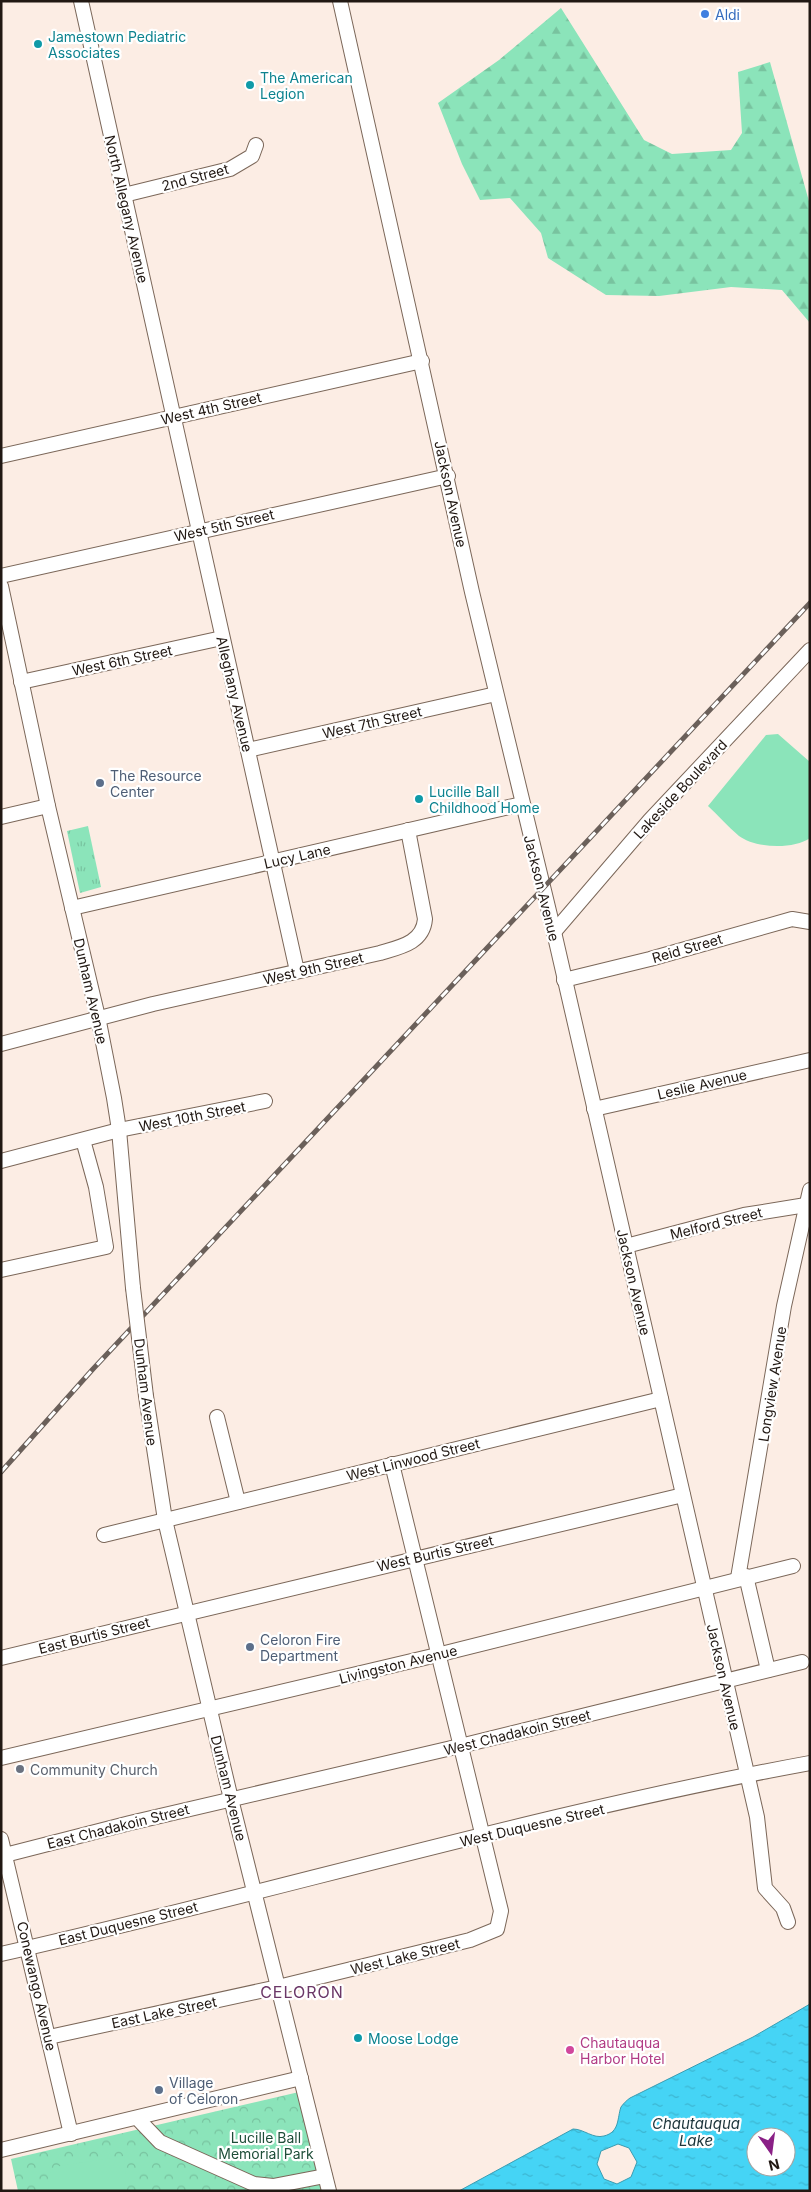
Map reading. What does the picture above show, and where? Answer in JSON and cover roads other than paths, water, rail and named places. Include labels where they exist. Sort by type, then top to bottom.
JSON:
[{"type":"street","name":"North Allegany Avenue","points":[[81,1],[173,416]]},
{"type":"street","name":"Jackson Avenue","points":[[340,1],[496,694],[554,932],[757,1817],[765,1888],[783,1908],[788,1922]]},
{"type":"street","name":"2nd Street","points":[[124,195],[230,169],[252,156],[256,146]]},
{"type":"street","name":"West 4th Street","points":[[1,456],[422,361]]},
{"type":"street","name":"Alleghany Avenue","points":[[173,416],[297,971]]},
{"type":"street","name":"West 5th Street","points":[[1,576],[448,476]]},
{"type":"street","name":"Dunham Avenue","points":[[1,586],[48,806],[98,1017],[119,1130],[133,1288],[146,1396],[165,1520],[231,1799],[329,2191]]},
{"type":"street","name":"West 6th Street","points":[[21,682],[222,638]]},
{"type":"street","name":"Lakeside Boulevard","points":[[554,932],[650,820],[810,650]]},
{"type":"street","name":"West 7th Street","points":[[248,750],[496,694]]},
{"type":"street","name":"Lucy Lane","points":[[72,908],[522,804]]},
{"type":"street","points":[[1,817],[48,806]]},
{"type":"street","name":"West 9th Street","points":[[1,1044],[98,1017],[386,951],[411,942],[421,935],[425,919],[408,830]]},
{"type":"street","name":"Reid Street","points":[[564,980],[792,919],[810,922]]},
{"type":"street","name":"Leslie Avenue","points":[[594,1109],[810,1060]]},
{"type":"street","name":"West 10th Street","points":[[1,1161],[119,1130],[265,1101]]},
{"type":"street","points":[[1,1270],[106,1246],[96,1187],[83,1140]]},
{"type":"street","name":"Longview Avenue","points":[[742,1577],[784,1306],[810,1190]]},
{"type":"street","name":"Melford Street","points":[[626,1246],[744,1215],[806,1206]]},
{"type":"street","name":"West Linwood Street","points":[[104,1534],[661,1399]]},
{"type":"street","points":[[217,1417],[238,1502]]},
{"type":"street","points":[[392,1464],[482,1836]]},
{"type":"street","name":"West Burtis Street","points":[[187,1612],[683,1495]]},
{"type":"street","name":"Livingston Avenue","points":[[1,1758],[438,1655],[704,1589],[742,1577],[794,1566]]},
{"type":"street","points":[[742,1577],[768,1670]]},
{"type":"street","name":"East Burtis Street","points":[[1,1658],[187,1612]]},
{"type":"street","name":"West Chadakoin Street","points":[[231,1799],[460,1746],[802,1662]]},
{"type":"street","name":"West Duquesne Street","points":[[255,1892],[482,1836],[747,1774],[810,1763]]},
{"type":"street","name":"East Chadakoin Street","points":[[5,1855],[231,1799]]},
{"type":"street","name":"West Lake Street","points":[[278,1987],[470,1940],[491,1933],[499,1924],[501,1912],[482,1836]]},
{"type":"street","name":"Conewango Avenue","points":[[1,1839],[71,2134]]},
{"type":"street","name":"East Duquesne Street","points":[[1,1954],[255,1892]]},
{"type":"street","name":"East Lake Street","points":[[49,2037],[278,1987]]},
{"type":"street","points":[[1,2150],[301,2078]]},
{"type":"street","points":[[137,2118],[160,2142],[254,2184],[274,2186],[325,2176]]},
{"type":"water","name":"Chautauqua Lake","points":[[810,2004],[810,2191],[459,2191],[573,2129],[600,2137],[609,2134],[617,2124],[621,2107],[630,2098],[753,2037]],"holes":[[[618,2144],[629,2148],[637,2162],[631,2177],[617,2184],[604,2179],[597,2164],[601,2151]]]},
{"type":"railway","points":[[1,1472],[93,1369],[810,603]]},
{"type":"place","name":"Aldi","points":[[705,14]]},
{"type":"place","name":"Jamestown Pediatric Associates","points":[[38,44]]},
{"type":"place","name":"The American Legion","points":[[250,85]]},
{"type":"place","name":"The Resource Center","points":[[100,783]]},
{"type":"place","name":"Lucille Ball Childhood Home","points":[[419,799]]},
{"type":"place","name":"Celoron Fire Department","points":[[250,1647]]},
{"type":"place","name":"Community Church","points":[[20,1769]]},
{"type":"place","name":"Moose Lodge","points":[[358,2038]]},
{"type":"place","name":"Chautauqua Harbor Hotel","points":[[570,2050]]},
{"type":"place","name":"Village of Celoron","points":[[159,2090]]},
{"type":"district","name":"CELORON","points":[[302,1992]]},
{"type":"park label","name":"Lucille Ball Memorial Park","points":[[266,2146]]}]
